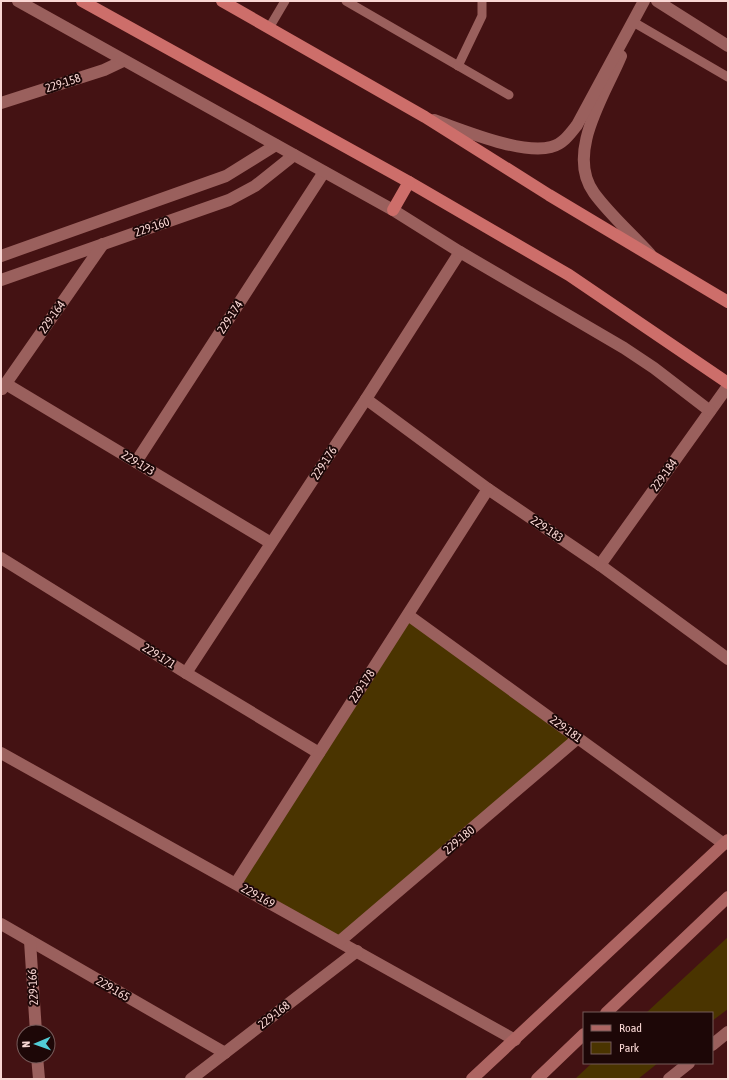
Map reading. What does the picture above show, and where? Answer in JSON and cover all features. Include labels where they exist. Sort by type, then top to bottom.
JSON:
[{"type":"highway","points":[[82,1],[409,182],[569,275],[728,383]]},
{"type":"highway","points":[[222,1],[425,118],[727,301]]},
{"type":"highway","points":[[393,210],[409,182]]},
{"type":"main road","points":[[472,1079],[726,842]]},
{"type":"main road","points":[[607,1012],[728,897]]},
{"type":"main road","points":[[537,1079],[583,1035]]},
{"type":"street","points":[[18,1],[123,61],[393,210],[460,252],[624,348],[654,368],[710,411]]},
{"type":"street","points":[[644,1],[592,122],[583,155],[584,170],[587,180],[594,193],[654,258]]},
{"type":"street","points":[[425,118],[511,144],[540,148],[552,147],[567,139],[577,125],[644,1]]},
{"type":"street","points":[[657,1],[728,46]]},
{"type":"street","name":"229-158","points":[[1,103],[104,70],[123,61]]},
{"type":"street","name":"229-160","points":[[1,256],[226,176],[276,145]]},
{"type":"street","name":"229-160","points":[[1,280],[229,200],[255,186],[294,155]]},
{"type":"street","name":"229-174","points":[[136,462],[324,172]]},
{"type":"street","name":"229-164","points":[[3,387],[103,244]]},
{"type":"street","name":"229-176","points":[[186,673],[366,399],[460,252]]},
{"type":"street","name":"229-184","points":[[600,565],[728,386]]},
{"type":"street","name":"229-173","points":[[3,387],[136,462],[271,543]]},
{"type":"street","name":"229-183","points":[[366,399],[488,489],[600,565],[728,659]]},
{"type":"street","name":"229-178","points":[[236,883],[488,489]]},
{"type":"street","name":"229-171","points":[[1,558],[186,673],[319,752]]},
{"type":"street","name":"229-181","points":[[408,615],[578,738],[726,842]]},
{"type":"street","name":"229-180","points":[[340,941],[578,738]]},
{"type":"street","name":"229-169","points":[[1,753],[515,1040]]},
{"type":"street","name":"229-165","points":[[1,924],[225,1053]]},
{"type":"street","name":"229-166","points":[[30,941],[35,1024]]},
{"type":"street","name":"229-168","points":[[191,1079],[357,951]]},
{"type":"street","points":[[713,1044],[728,1032]]},
{"type":"street","points":[[37,1064],[38,1079]]},
{"type":"street","points":[[669,1079],[688,1064]]},
{"type":"lane","points":[[269,28],[285,1]]},
{"type":"lane","points":[[346,1],[509,95]]},
{"type":"lane","points":[[458,66],[482,16],[482,1]]},
{"type":"lane","points":[[635,23],[728,77]]},
{"type":"green space","points":[[408,615],[578,738],[340,941],[236,883]]},
{"type":"green space","points":[[728,937],[728,1009],[713,1020],[713,1012],[647,1012]]},
{"type":"green space","points":[[591,1064],[657,1064],[638,1079],[575,1079]]}]
